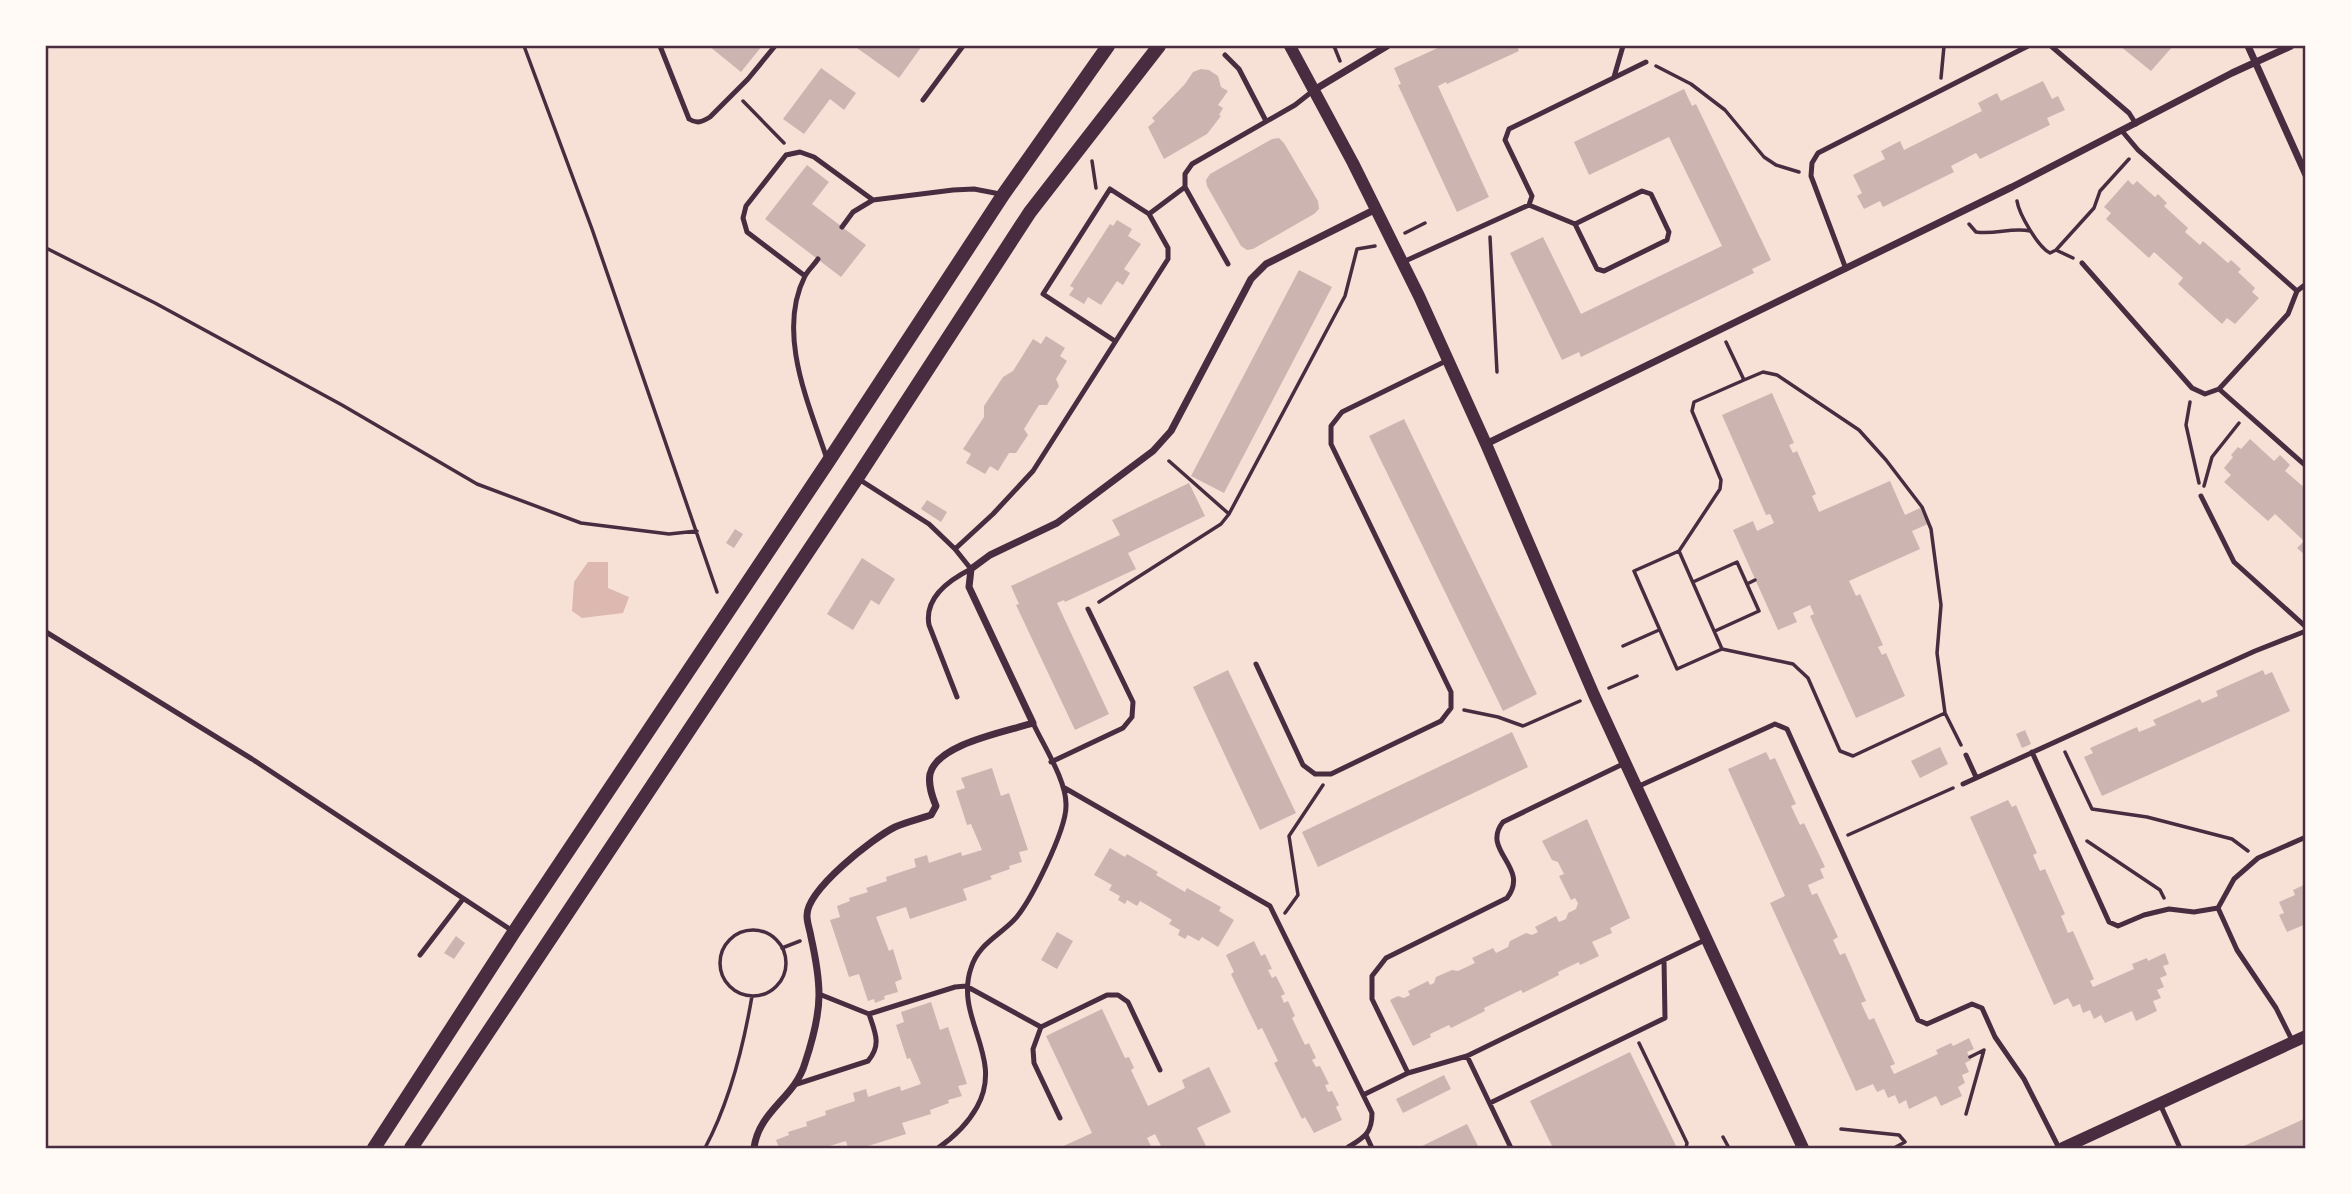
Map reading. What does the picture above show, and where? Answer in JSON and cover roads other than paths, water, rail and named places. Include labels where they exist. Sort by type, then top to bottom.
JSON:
[{"type":"main road","points":[[374,1149],[514,932],[1003,195],[1108,46]]},
{"type":"main road","points":[[411,1149],[857,478],[1030,212],[1159,46]]},
{"type":"street","points":[[1290,46],[1403,262],[1486,443],[1625,763],[1803,1149]]},
{"type":"street","points":[[1314,90],[1374,49],[1387,46]]},
{"type":"street","points":[[2248,46],[2305,175]]},
{"type":"street","points":[[1486,443],[1846,269],[2291,46]]},
{"type":"street","points":[[754,1149],[756,1134],[767,1115],[797,1084],[805,1066],[817,1018],[819,994],[807,914],[813,898],[864,845],[896,827],[931,815],[936,806],[930,788],[930,774],[937,760],[949,750],[1033,723],[969,587],[971,569],[990,555],[1058,523],[1153,451],[1171,430],[1251,279],[1266,264],[1376,209]]},
{"type":"street","points":[[2061,1149],[2305,1036]]},
{"type":"lane","points":[[660,46],[689,119],[694,122],[703,122],[735,93],[775,46]]},
{"type":"lane","points":[[923,100],[963,46]]},
{"type":"lane","points":[[1614,78],[1623,46]]},
{"type":"lane","points":[[1846,269],[1811,176],[1812,163],[1818,153],[2028,46]]},
{"type":"lane","points":[[2051,46],[2129,113],[2136,124]]},
{"type":"lane","points":[[1225,55],[1239,69],[1266,121]]},
{"type":"lane","points":[[1529,205],[1532,196],[1505,140],[1509,129],[1646,62]]},
{"type":"lane","points":[[1228,264],[1185,187],[1185,174],[1192,164],[1295,105],[1314,90]]},
{"type":"lane","points":[[2122,131],[2138,150],[2297,291]]},
{"type":"lane","points":[[805,276],[747,232],[743,218],[746,206],[786,155],[800,152],[814,157],[873,200]]},
{"type":"lane","points":[[1149,214],[1185,187]]},
{"type":"lane","points":[[842,227],[853,212],[873,200],[974,189],[1003,195]]},
{"type":"lane","points":[[955,549],[1033,471],[1168,259],[1168,248],[1149,214],[1110,189],[1043,294],[1115,341]]},
{"type":"lane","points":[[1403,262],[1529,205],[1575,224],[1597,269],[1604,271],[1667,240],[1669,232],[1651,194],[1642,191],[1575,224]]},
{"type":"lane","points":[[818,259],[805,276],[795,309],[795,347],[828,462]]},
{"type":"lane","points":[[2082,262],[2192,388],[2206,394],[2219,389],[2288,314],[2297,291],[2305,284]]},
{"type":"lane","points":[[1256,664],[1304,765],[1315,774],[1331,774],[1441,721],[1451,708],[1451,692],[1331,444],[1331,426],[1342,412],[1448,360]]},
{"type":"lane","points":[[2219,389],[2305,466]]},
{"type":"lane","points":[[857,478],[929,524],[971,569],[954,577],[931,601],[927,614],[957,697]]},
{"type":"lane","points":[[1963,783],[2305,629],[2234,562],[2201,496]]},
{"type":"lane","points":[[1051,762],[1123,728],[1132,717],[1133,702],[1088,609]]},
{"type":"lane","points":[[46,632],[252,759],[514,932]]},
{"type":"lane","points":[[938,1149],[956,1136],[972,1116],[983,1097],[988,1079],[987,1063],[969,1009],[966,986],[971,966],[982,946],[1014,921],[1034,889],[1063,825],[1066,806],[1063,787],[1033,723]]},
{"type":"lane","points":[[1636,787],[1775,724],[1787,729],[1918,1020],[1927,1024],[1972,1004],[1982,1008],[1999,1043],[2024,1079],[2061,1149]]},
{"type":"lane","points":[[2032,752],[2109,922],[2118,926],[2144,915],[2169,909],[2194,912],[2218,908]]},
{"type":"lane","points":[[1965,755],[1976,777]]},
{"type":"lane","points":[[1408,1073],[1371,999],[1371,976],[1386,958],[1507,898],[1514,890],[1515,878],[1497,842],[1497,831],[1503,822],[1625,763]]},
{"type":"lane","points":[[1063,787],[1270,906],[1372,1113],[1372,1126],[1366,1135],[1347,1149]]},
{"type":"lane","points":[[2218,908],[2234,879],[2258,858],[2305,837]]},
{"type":"lane","points":[[420,955],[463,899]]},
{"type":"lane","points":[[2218,908],[2237,950],[2276,1008],[2292,1042]]},
{"type":"lane","points":[[1363,1094],[1408,1073],[1467,1056],[1707,939]]},
{"type":"lane","points":[[1490,1103],[1665,1018],[1664,960]]},
{"type":"lane","points":[[819,994],[869,1014],[966,986],[1041,1027]]},
{"type":"lane","points":[[1060,1118],[1034,1063],[1033,1049],[1041,1027],[1107,995],[1118,995],[1128,1002],[1160,1070]]},
{"type":"lane","points":[[797,1084],[868,1061],[875,1053],[878,1041],[869,1014]]},
{"type":"lane","points":[[1467,1056],[1511,1149]]},
{"type":"lane","points":[[2160,1103],[2180,1149]]},
{"type":"lane","points":[[1366,1135],[1373,1149]]}]
